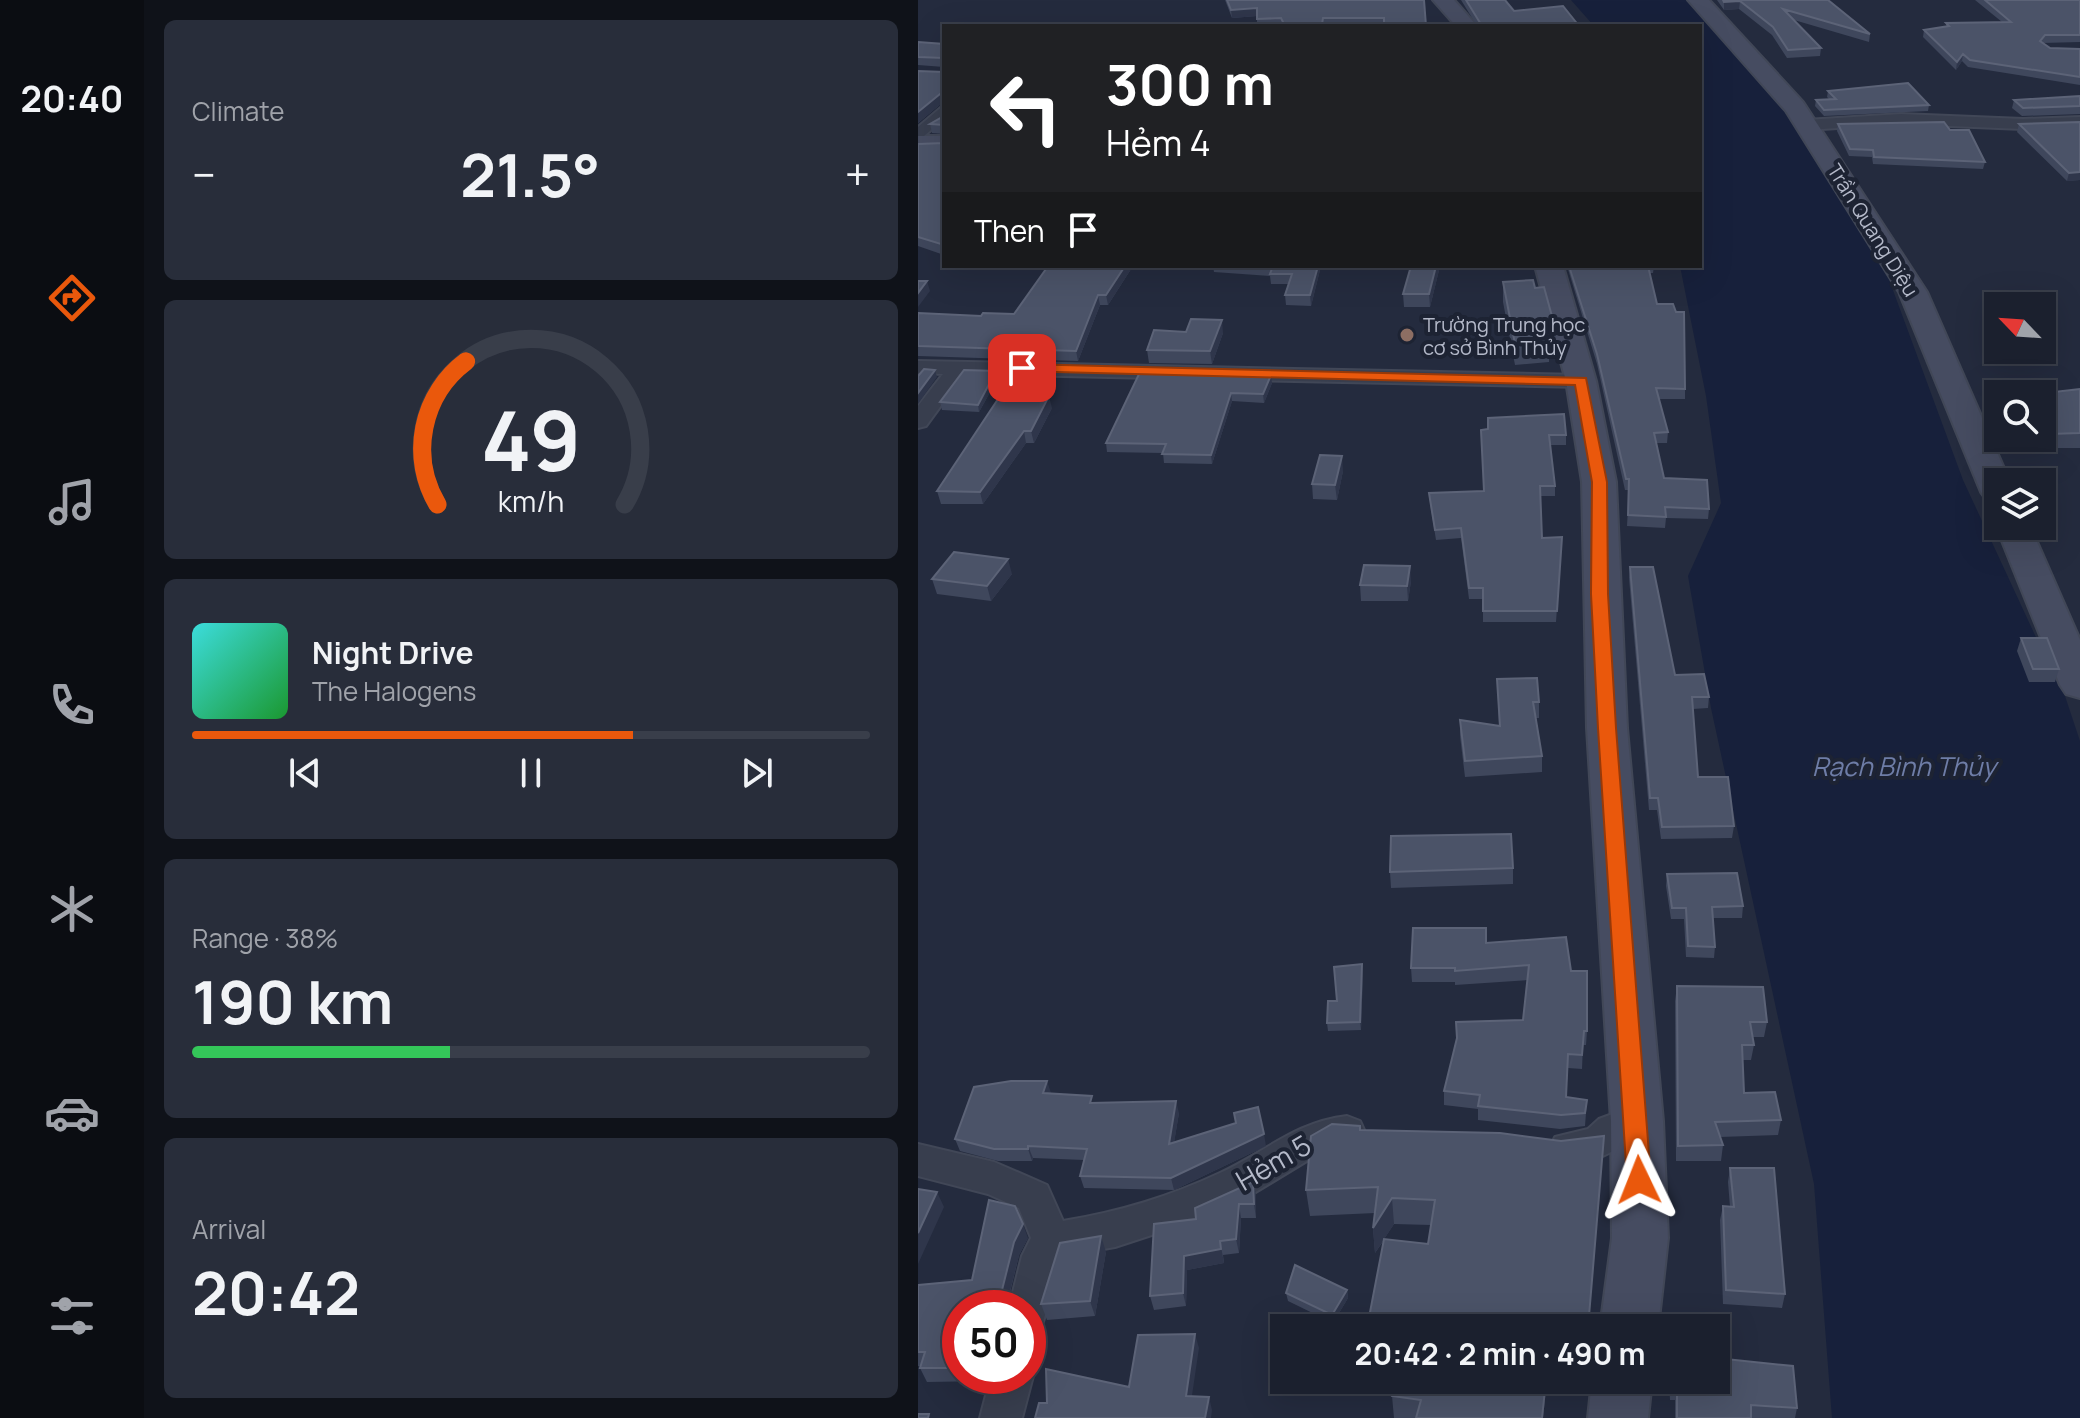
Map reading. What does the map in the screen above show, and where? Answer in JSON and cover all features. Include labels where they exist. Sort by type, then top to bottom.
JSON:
[{"type":"street","points":[[1443,0],[1465,24]]},
{"type":"street","name":"Trần Quang Diệu","points":[[1698,0],[1775,85],[1806,125],[1913,292],[1988,468]]},
{"type":"street","points":[[918,136],[942,112]]},
{"type":"street","points":[[1806,125],[1901,119],[2023,124],[2080,122]]},
{"type":"street","points":[[918,143],[942,143]]},
{"type":"street","points":[[1550,268],[1581,381],[1599,482],[1600,594],[1607,728],[1637,1121],[1640,1238],[1631,1314]]},
{"type":"street","points":[[918,367],[1581,381]]},
{"type":"street","points":[[918,421],[958,368]]},
{"type":"street","points":[[2019,540],[2080,685]]},
{"type":"street","points":[[1530,1144],[1560,1148],[1598,1144],[1612,1130],[1637,1121]]},
{"type":"street","name":"Hẻm 5","points":[[1051,1240],[1115,1230],[1168,1213],[1236,1184],[1330,1131],[1376,1134]]},
{"type":"street","points":[[918,1160],[994,1179],[1034,1197],[1051,1240],[1042,1256],[1034,1290]]},
{"type":"street","points":[[1001,1418],[1007,1394]]},
{"type":"street","points":[[1618,1418],[1621,1394]]},
{"type":"water","name":"Rạch Bình Thủy","points":[[1571,0],[1687,0],[1723,26],[1812,135],[1880,255],[1963,480],[1984,525],[1984,540],[1991,540],[2062,687],[2080,741],[2080,1418],[1832,1418],[1814,1184],[1711,708],[1688,576],[1721,503],[1706,396],[1680,268],[1702,268],[1702,24],[1592,24]]},
{"type":"building","points":[[1227,0],[1424,0],[1426,24],[1384,24],[1384,18],[1323,18],[1322,24],[1284,24],[1281,18],[1257,19],[1257,8],[1231,10]]},
{"type":"building","points":[[1466,0],[1505,0],[1514,11],[1563,6],[1577,24],[1481,24]]},
{"type":"building","points":[[1723,0],[1828,0],[1870,34],[1783,9],[1821,48],[1788,50],[1773,27],[1740,1]]},
{"type":"building","points":[[1985,0],[2080,0],[2080,35],[2045,35],[2040,41],[2050,48],[2080,49],[2080,77],[1970,60],[1963,54],[1957,62],[1924,30],[1949,26],[1946,23],[2011,22]]},
{"type":"building","points":[[918,42],[942,44],[942,58],[918,57]]},
{"type":"building","points":[[918,71],[942,72],[942,94],[918,112]]},
{"type":"building","points":[[1908,83],[1929,105],[1824,110],[1816,100],[1836,99],[1828,91]]},
{"type":"building","points":[[2080,96],[2080,106],[2023,108],[2014,100]]},
{"type":"building","points":[[942,117],[942,125],[930,124]]},
{"type":"building","points":[[1944,122],[1950,130],[1969,130],[1985,162],[1874,157],[1873,150],[1850,149],[1838,124]]},
{"type":"building","points":[[2080,122],[2080,172],[2069,173],[2019,124]]},
{"type":"building","points":[[942,143],[942,244],[918,237],[918,144]]},
{"type":"building","points":[[1124,268],[1106,295],[1098,295],[1076,351],[918,346],[918,313],[1014,314],[1046,269]]},
{"type":"building","points":[[1272,268],[1317,268],[1310,295],[1285,295],[1292,274],[1270,274]]},
{"type":"building","points":[[1410,268],[1436,268],[1429,294],[1403,294]]},
{"type":"building","points":[[1570,268],[1648,268],[1657,304],[1673,304],[1676,312],[1684,312],[1685,389],[1656,388],[1668,432],[1654,433],[1664,478],[1707,480],[1709,509],[1665,507],[1666,517],[1628,515],[1629,479],[1626,479],[1597,354]]},
{"type":"building","points":[[1533,280],[1535,288],[1544,287],[1556,331],[1547,331],[1549,342],[1515,344],[1503,282]]},
{"type":"building","points":[[918,281],[927,281],[918,293]]},
{"type":"building","points":[[1191,319],[1222,320],[1210,351],[1147,350],[1154,330],[1186,332]]},
{"type":"building","points":[[924,369],[935,370],[918,393],[918,376]]},
{"type":"building","points":[[964,370],[996,371],[978,405],[940,402]]},
{"type":"building","points":[[1140,372],[1271,375],[1263,394],[1231,393],[1211,455],[1162,454],[1166,444],[1106,443]]},
{"type":"building","points":[[2080,389],[2080,433],[2056,434],[2056,392]]},
{"type":"building","points":[[1002,393],[1049,396],[1031,431],[1024,431],[980,492],[937,491]]},
{"type":"building","points":[[1564,414],[1566,435],[1549,435],[1555,486],[1540,486],[1542,538],[1562,537],[1557,611],[1483,611],[1483,588],[1469,588],[1461,528],[1435,530],[1429,493],[1484,491],[1481,430],[1488,429],[1488,418]]},
{"type":"building","points":[[1320,455],[1342,456],[1335,485],[1312,484]]},
{"type":"building","points":[[954,552],[1008,559],[987,586],[932,579]]},
{"type":"building","points":[[1364,565],[1410,566],[1407,586],[1360,585]]},
{"type":"building","points":[[1630,567],[1653,567],[1675,675],[1704,674],[1709,697],[1692,697],[1698,777],[1728,777],[1734,826],[1662,827],[1658,798],[1650,798]]},
{"type":"building","points":[[2021,638],[2047,638],[2059,669],[2033,669]]},
{"type":"building","points":[[1537,678],[1539,702],[1533,702],[1542,756],[1465,761],[1460,720],[1500,726],[1497,679]]},
{"type":"building","points":[[1511,834],[1513,868],[1390,872],[1391,836]]},
{"type":"building","points":[[1737,873],[1743,906],[1712,907],[1715,947],[1688,946],[1686,908],[1672,908],[1667,874]]},
{"type":"building","points":[[1413,928],[1486,928],[1486,943],[1566,937],[1571,971],[1587,971],[1587,1031],[1584,1031],[1582,1055],[1568,1054],[1566,1097],[1587,1100],[1585,1113],[1561,1115],[1478,1106],[1480,1095],[1444,1091],[1457,1038],[1456,1022],[1523,1020],[1529,965],[1455,971],[1455,968],[1411,968]]},
{"type":"building","points":[[1362,964],[1360,1022],[1327,1023],[1328,1001],[1337,1001],[1334,967]]},
{"type":"building","points":[[1677,986],[1763,987],[1767,1022],[1750,1022],[1754,1045],[1742,1045],[1744,1093],[1775,1092],[1781,1120],[1715,1122],[1723,1145],[1678,1146]]},
{"type":"building","points":[[1011,1081],[1047,1081],[1043,1093],[1092,1096],[1090,1103],[1176,1101],[1169,1144],[1236,1123],[1234,1113],[1258,1107],[1264,1134],[1171,1178],[1080,1176],[1087,1149],[1028,1146],[1028,1149],[994,1149],[955,1139],[974,1087]]},
{"type":"building","points":[[1332,1124],[1360,1126],[1360,1130],[1500,1133],[1561,1141],[1604,1136],[1589,1314],[1370,1314],[1384,1239],[1428,1244],[1435,1200],[1392,1198],[1373,1228],[1378,1187],[1306,1190],[1311,1136]]},
{"type":"building","points":[[1730,1168],[1774,1168],[1785,1294],[1726,1290],[1723,1206],[1734,1207]]},
{"type":"building","points":[[1253,1182],[1254,1204],[1239,1204],[1236,1239],[1220,1241],[1221,1249],[1184,1256],[1183,1293],[1150,1296],[1154,1224],[1196,1219],[1195,1208]]},
{"type":"building","points":[[918,1189],[937,1192],[918,1233]]},
{"type":"building","points":[[989,1200],[1015,1206],[1023,1224],[1014,1242],[1002,1290],[942,1290],[942,1368],[920,1368],[925,1352],[918,1352],[918,1285],[972,1280]]},
{"type":"building","points":[[1101,1236],[1090,1301],[1046,1304],[1045,1290],[1060,1243]]},
{"type":"building","points":[[1295,1265],[1347,1290],[1333,1314],[1286,1293]]},
{"type":"building","points":[[1195,1334],[1186,1396],[1209,1397],[1205,1418],[1035,1418],[1039,1403],[1047,1403],[1046,1369],[1129,1387],[1138,1335]]},
{"type":"building","points":[[1730,1359],[1793,1366],[1797,1408],[1751,1405],[1751,1418],[1677,1418],[1677,1394],[1730,1394]]},
{"type":"building","points":[[1545,1394],[1542,1418],[1416,1418],[1421,1400],[1392,1396]]},
{"type":"building","points":[[918,1414],[929,1414],[928,1418],[918,1418]]},
{"type":"place","name":"Trường Trung học cơ sở Bình Thủy","points":[[1407,335]]},
{"type":"route","points":[[1022,368],[1581,381],[1599,482],[1600,594],[1607,728],[1639,1180]]}]
